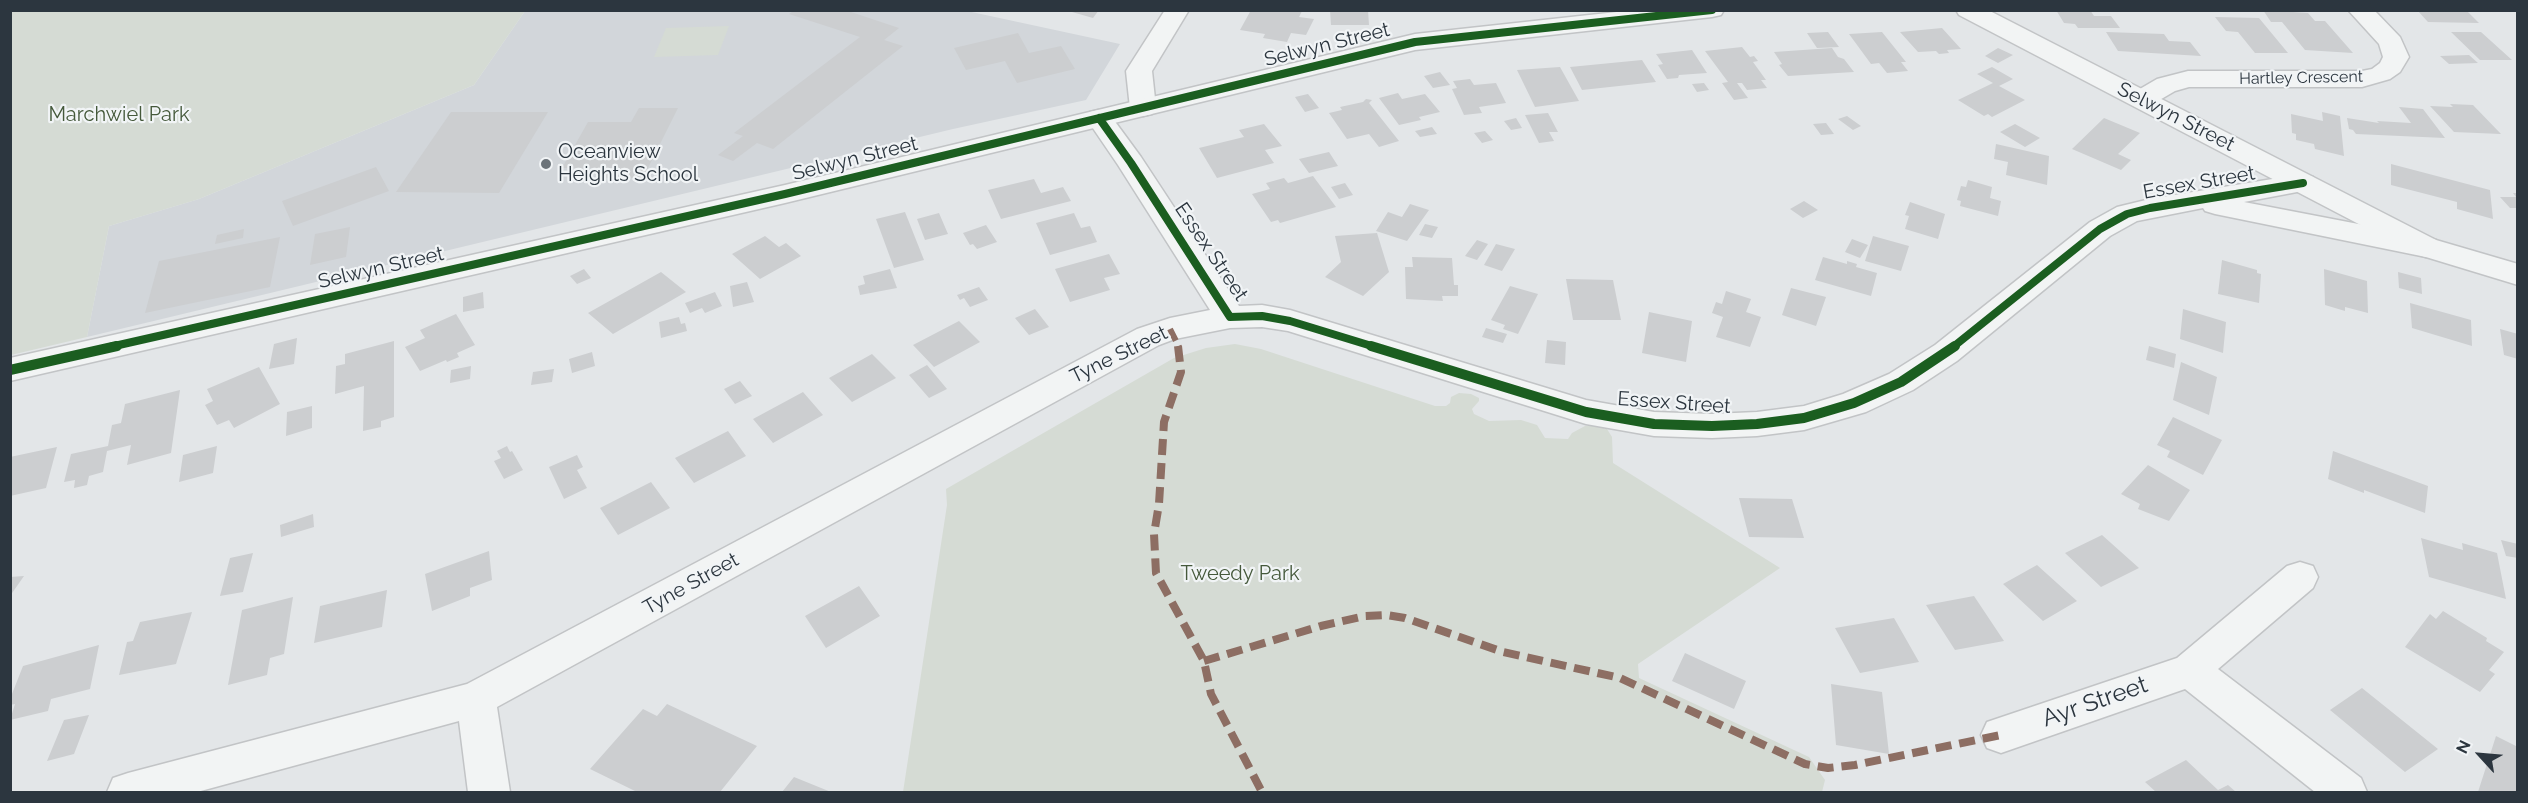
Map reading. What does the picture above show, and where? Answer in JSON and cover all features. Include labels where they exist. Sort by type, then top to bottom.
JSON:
[{"type":"street","points":[[1143,108],[1139,71],[1177,10]]},
{"type":"street","name":"Selwyn Street","points":[[10,370],[773,197],[1415,42],[1712,10]]},
{"type":"street","name":"Selwyn Street","points":[[1968,10],[2426,247],[2517,275]]},
{"type":"street","name":"Hartley Crescent","points":[[2142,99],[2166,85],[2188,79],[2332,80],[2362,79],[2381,74],[2391,67],[2396,57],[2391,42],[2360,10]]},
{"type":"street","name":"Essex Street","points":[[1099,118],[1131,163],[1230,317],[1262,316],[1290,321],[1586,412],[1654,424],[1712,426],[1757,424],[1804,418],[1854,403],[1901,382],[1946,353],[2100,229],[2127,214],[2150,208],[2303,183]]},
{"type":"street","name":"Essex Street","points":[[2196,201],[2426,247]]},
{"type":"street","name":"Tyne Street","points":[[128,792],[476,699],[1148,337],[1170,328],[1230,317]]},
{"type":"street","name":"Ayr Street","points":[[2001,735],[2190,670],[2300,577]]},
{"type":"street","points":[[2190,670],[2346,792]]},
{"type":"street","points":[[476,699],[489,792]]},
{"type":"shaded area","name":"Oceanview Heights School","points":[[525,11],[967,11],[1120,44],[1086,100],[953,129],[87,337],[109,226],[199,199],[474,85]]},
{"type":"green space","name":"Marchwiel Park","points":[[10,11],[525,11],[474,85],[199,199],[109,226],[87,337],[11,355]]},
{"type":"green space","points":[[729,26],[718,55],[654,57],[666,28]]},
{"type":"green space","name":"Tweedy Park","points":[[1235,344],[1261,349],[1435,406],[1446,406],[1450,403],[1451,397],[1459,393],[1471,394],[1479,398],[1472,409],[1474,414],[1489,421],[1521,420],[1537,425],[1545,438],[1568,439],[1572,433],[1585,426],[1607,429],[1612,437],[1613,463],[1780,568],[1638,664],[1639,678],[1809,757],[1825,780],[1822,792],[903,792],[947,505],[946,489],[1174,358],[1206,348]]},
{"type":"building","points":[[795,10],[845,10],[899,28],[884,40],[903,46],[773,149],[757,143],[733,161],[718,155],[743,136],[734,133],[860,37],[789,14]]},
{"type":"building","points":[[1065,10],[1099,10],[1093,18]]},
{"type":"building","points":[[1251,10],[1302,11],[1299,17],[1314,19],[1306,35],[1291,33],[1287,42],[1263,38],[1265,34],[1240,30]]},
{"type":"building","points":[[1330,10],[1368,10],[1369,25],[1331,25]]},
{"type":"building","points":[[2056,10],[2090,10],[2094,16],[2111,16],[2120,28],[2078,28],[2075,24],[2064,23]]},
{"type":"building","points":[[2263,10],[2308,13],[2315,21],[2325,21],[2353,53],[2305,50],[2282,22],[2271,22]]},
{"type":"building","points":[[2417,10],[2466,10],[2479,23],[2428,22]]},
{"type":"building","points":[[2215,17],[2259,18],[2288,53],[2255,53],[2238,32],[2226,31]]},
{"type":"building","points":[[1942,28],[1961,49],[1947,50],[1949,53],[1939,54],[1936,51],[1918,52],[1900,32]]},
{"type":"building","points":[[1828,32],[1839,47],[1817,48],[1807,33]]},
{"type":"building","points":[[1882,32],[1906,62],[1901,62],[1908,71],[1887,73],[1879,63],[1871,64],[1849,34]]},
{"type":"building","points":[[2106,32],[2164,34],[2169,41],[2190,42],[2201,56],[2118,51]]},
{"type":"building","points":[[2451,32],[2481,32],[2512,60],[2480,60]]},
{"type":"building","points":[[1018,33],[1029,53],[1061,46],[1075,69],[1017,83],[1005,61],[966,70],[954,48]]},
{"type":"building","points":[[1742,47],[1750,57],[1754,56],[1758,61],[1753,62],[1766,80],[1761,80],[1767,88],[1747,90],[1742,83],[1737,83],[1748,98],[1734,100],[1722,83],[1728,82],[1705,51]]},
{"type":"building","points":[[1832,48],[1854,72],[1788,76],[1779,65],[1782,64],[1774,52]]},
{"type":"building","points":[[1998,48],[2013,55],[1998,63],[1985,56]]},
{"type":"building","points":[[1692,50],[1707,73],[1679,75],[1678,78],[1667,79],[1658,65],[1663,64],[1656,54]]},
{"type":"building","points":[[2469,55],[2478,63],[2449,64],[2440,56]]},
{"type":"building","points":[[1642,60],[1656,82],[1582,90],[1570,67]]},
{"type":"building","points":[[1560,67],[1579,101],[1535,107],[1517,70]]},
{"type":"building","points":[[1992,67],[2013,79],[1999,86],[2025,100],[1992,117],[1988,114],[1984,116],[1958,100],[1993,83],[1977,74]]},
{"type":"building","points":[[1440,72],[1450,85],[1433,88],[1424,76]]},
{"type":"building","points":[[1470,79],[1474,85],[1496,83],[1506,103],[1479,107],[1482,113],[1464,115],[1452,89],[1457,88],[1453,81]]},
{"type":"building","points":[[1704,83],[1709,90],[1697,92],[1692,84]]},
{"type":"building","points":[[1398,93],[1402,99],[1425,94],[1440,112],[1419,117],[1421,120],[1399,125],[1379,98]]},
{"type":"building","points":[[1308,94],[1319,108],[1305,112],[1295,97]]},
{"type":"building","points":[[1366,99],[1372,100],[1369,103],[1399,141],[1379,147],[1369,134],[1347,139],[1329,113]]},
{"type":"building","points":[[2450,104],[2473,105],[2501,134],[2454,132],[2430,106],[2453,107]]},
{"type":"building","points":[[2399,107],[2423,109],[2445,138],[2356,134],[2349,129],[2347,118],[2379,123],[2377,121],[2411,123]]},
{"type":"building","points":[[639,108],[678,108],[643,178],[602,178],[607,168],[562,168],[588,122],[631,122]]},
{"type":"building","points":[[451,112],[548,112],[499,193],[396,192]]},
{"type":"building","points":[[2322,112],[2340,116],[2344,156],[2315,149],[2314,144],[2296,140],[2296,134],[2292,133],[2291,114],[2323,121]]},
{"type":"building","points":[[1548,113],[1558,132],[1549,132],[1554,141],[1539,143],[1525,115]]},
{"type":"building","points":[[1847,116],[1861,126],[1853,130],[1838,119]]},
{"type":"building","points":[[1516,118],[1522,128],[1511,130],[1504,121]]},
{"type":"building","points":[[2104,118],[2140,133],[2118,154],[2131,160],[2121,170],[2072,149]]},
{"type":"building","points":[[1826,123],[1834,134],[1821,135],[1813,124]]},
{"type":"building","points":[[1264,124],[1282,146],[1265,150],[1274,163],[1217,178],[1199,148],[1244,137],[1239,130]]},
{"type":"building","points":[[2015,124],[2040,138],[2025,147],[2000,132]]},
{"type":"building","points":[[1432,127],[1437,134],[1420,137],[1415,131]]},
{"type":"building","points":[[1485,131],[1493,140],[1482,143],[1474,133]]},
{"type":"building","points":[[1996,144],[2049,156],[2047,185],[2006,175],[2008,162],[1994,159]]},
{"type":"building","points":[[1329,152],[1338,166],[1309,173],[1299,159]]},
{"type":"building","points":[[2391,164],[2490,190],[2493,219],[2457,209],[2457,202],[2391,185]]},
{"type":"building","points":[[376,167],[389,191],[293,226],[282,201]]},
{"type":"building","points":[[1313,176],[1336,207],[1280,223],[1278,220],[1271,222],[1252,194],[1270,189],[1266,183],[1284,178],[1288,183]]},
{"type":"building","points":[[1034,179],[1041,193],[1063,187],[1071,201],[1001,219],[988,190]]},
{"type":"building","points":[[1968,180],[1992,187],[1990,198],[2001,201],[1998,216],[1960,206],[1961,201],[1957,200],[1961,186],[1966,187]]},
{"type":"building","points":[[1345,183],[1353,195],[1339,199],[1331,187]]},
{"type":"building","points":[[2513,193],[2518,193],[2518,208],[2510,208],[2500,197],[2516,197]]},
{"type":"building","points":[[1804,201],[1818,210],[1803,218],[1790,209]]},
{"type":"building","points":[[1910,202],[1945,214],[1938,239],[1905,229],[1909,216],[1905,215]]},
{"type":"building","points":[[1410,204],[1429,210],[1407,241],[1376,231],[1388,212],[1402,217]]},
{"type":"building","points":[[905,212],[924,260],[894,268],[876,219]]},
{"type":"building","points":[[939,213],[948,234],[925,240],[917,219]]},
{"type":"building","points":[[1074,213],[1081,228],[1090,226],[1097,242],[1050,255],[1036,223]]},
{"type":"building","points":[[1425,224],[1438,227],[1432,238],[1419,235]]},
{"type":"building","points":[[986,225],[997,242],[977,249],[973,244],[970,245],[963,233]]},
{"type":"building","points":[[350,227],[346,257],[310,265],[315,234]]},
{"type":"building","points":[[244,229],[243,238],[215,244],[217,235]]},
{"type":"building","points":[[1377,233],[1389,272],[1363,296],[1325,277],[1341,262],[1335,236]]},
{"type":"building","points":[[765,236],[779,247],[786,243],[801,256],[760,279],[732,254]]},
{"type":"building","points":[[1873,236],[1909,246],[1901,271],[1865,261]]},
{"type":"building","points":[[280,237],[270,287],[145,313],[159,261]]},
{"type":"building","points":[[1852,239],[1868,245],[1860,258],[1845,252]]},
{"type":"building","points":[[1477,240],[1488,244],[1477,260],[1465,256]]},
{"type":"building","points":[[1496,244],[1515,249],[1502,271],[1484,265]]},
{"type":"building","points":[[1109,254],[1120,274],[1104,278],[1110,290],[1070,302],[1055,269]]},
{"type":"building","points":[[1412,257],[1452,258],[1454,285],[1458,285],[1458,296],[1442,296],[1443,301],[1406,299],[1405,267],[1413,267]]},
{"type":"building","points":[[1823,257],[1847,264],[1847,261],[1857,264],[1856,267],[1877,273],[1871,296],[1815,280]]},
{"type":"building","points":[[2222,260],[2257,270],[2257,273],[2261,274],[2259,303],[2218,294]]},
{"type":"building","points":[[584,269],[591,278],[577,284],[570,276]]},
{"type":"building","points":[[890,269],[897,288],[860,295],[858,286],[865,284],[863,276]]},
{"type":"building","points":[[2324,269],[2367,281],[2368,313],[2345,307],[2345,311],[2325,305]]},
{"type":"building","points":[[661,272],[686,292],[613,334],[588,313]]},
{"type":"building","points":[[2398,272],[2421,278],[2422,294],[2399,288]]},
{"type":"building","points":[[1566,279],[1613,280],[1621,320],[1573,320]]},
{"type":"building","points":[[747,282],[754,302],[733,307],[730,286]]},
{"type":"building","points":[[1510,286],[1538,294],[1518,334],[1503,329],[1505,325],[1491,320]]},
{"type":"building","points":[[979,287],[988,300],[970,307],[964,298],[960,300],[957,295]]},
{"type":"building","points":[[1791,288],[1826,297],[1816,326],[1782,315]]},
{"type":"building","points":[[1726,291],[1751,299],[1746,312],[1761,317],[1750,347],[1716,337],[1723,317],[1712,313],[1716,302],[1722,304]]},
{"type":"building","points":[[483,292],[484,308],[463,312],[463,297]]},
{"type":"building","points":[[715,292],[722,306],[705,313],[702,308],[690,313],[685,303]]},
{"type":"building","points":[[2410,303],[2471,320],[2472,346],[2412,328]]},
{"type":"building","points":[[1035,309],[1049,327],[1029,335],[1015,318]]},
{"type":"building","points":[[2183,309],[2226,322],[2223,353],[2180,339]]},
{"type":"building","points":[[1649,312],[1692,321],[1686,362],[1642,353]]},
{"type":"building","points":[[456,314],[475,345],[457,353],[459,357],[420,371],[405,347],[425,338],[420,330]]},
{"type":"building","points":[[679,317],[681,324],[685,323],[687,331],[661,338],[659,322]]},
{"type":"building","points":[[959,321],[980,342],[934,367],[913,345]]},
{"type":"building","points":[[1486,328],[1507,334],[1503,343],[1482,337]]},
{"type":"building","points":[[2500,329],[2518,334],[2518,359],[2504,355]]},
{"type":"building","points":[[297,338],[294,364],[269,369],[274,344]]},
{"type":"building","points":[[1547,340],[1566,342],[1565,365],[1545,363]]},
{"type":"building","points":[[394,341],[394,417],[381,421],[381,427],[363,431],[364,386],[335,394],[336,366],[345,364],[345,354]]},
{"type":"building","points":[[2149,346],[2176,354],[2174,368],[2146,360]]},
{"type":"building","points":[[592,352],[595,366],[572,373],[569,359]]},
{"type":"building","points":[[872,354],[896,378],[852,402],[829,378]]},
{"type":"building","points":[[2181,362],[2217,377],[2209,415],[2173,400]]},
{"type":"building","points":[[927,365],[947,389],[929,398],[909,375]]},
{"type":"building","points":[[471,366],[470,379],[450,383],[451,370]]},
{"type":"building","points":[[259,367],[280,404],[234,428],[229,420],[217,425],[205,405],[213,401],[207,389]]},
{"type":"building","points":[[554,369],[552,382],[531,385],[533,372]]},
{"type":"building","points":[[740,381],[752,396],[735,404],[724,389]]},
{"type":"building","points":[[180,390],[171,453],[127,465],[131,445],[107,451],[103,472],[89,476],[87,485],[74,488],[75,480],[64,482],[71,454],[108,446],[112,425],[121,423],[125,404]]},
{"type":"building","points":[[803,392],[823,415],[773,443],[753,419]]},
{"type":"building","points":[[312,406],[312,428],[286,436],[287,412]]},
{"type":"building","points":[[2173,417],[2222,440],[2203,475],[2167,457],[2170,451],[2157,445]]},
{"type":"building","points":[[728,431],[746,456],[694,483],[675,458]]},
{"type":"building","points":[[217,446],[213,473],[179,482],[183,455]]},
{"type":"building","points":[[507,446],[523,470],[504,479],[494,461],[501,458],[497,451]]},
{"type":"building","points":[[57,447],[46,488],[10,496],[10,457]]},
{"type":"building","points":[[2333,451],[2428,486],[2425,513],[2328,479]]},
{"type":"building","points":[[577,455],[583,467],[577,470],[587,488],[564,499],[549,467]]},
{"type":"building","points":[[2148,465],[2190,490],[2169,521],[2138,509],[2140,504],[2121,494]]},
{"type":"building","points":[[651,482],[670,508],[618,535],[600,508]]},
{"type":"building","points":[[1739,498],[1792,499],[1804,538],[1749,537]]},
{"type":"building","points":[[313,514],[314,527],[281,537],[280,525]]},
{"type":"building","points":[[2102,535],[2139,568],[2101,587],[2065,553]]},
{"type":"building","points":[[2421,538],[2463,550],[2462,543],[2497,553],[2506,599],[2429,577]]},
{"type":"building","points":[[2501,540],[2518,544],[2518,558],[2506,556]]},
{"type":"building","points":[[489,551],[492,580],[470,588],[470,596],[432,611],[425,574]]},
{"type":"building","points":[[253,553],[243,592],[220,596],[230,558]]},
{"type":"building","points":[[2037,565],[2077,601],[2043,621],[2003,584]]},
{"type":"building","points":[[24,576],[10,596],[10,577]]},
{"type":"building","points":[[859,586],[880,616],[826,648],[805,616]]},
{"type":"building","points":[[387,590],[382,627],[314,643],[320,606]]},
{"type":"building","points":[[1974,596],[2004,641],[1955,650],[1926,605]]},
{"type":"building","points":[[293,597],[284,654],[270,658],[267,675],[228,685],[242,610]]},
{"type":"building","points":[[2443,611],[2487,638],[2486,641],[2504,652],[2489,670],[2495,674],[2480,692],[2405,647],[2430,614],[2436,619]]},
{"type":"building","points":[[192,612],[176,664],[119,675],[127,642],[133,641],[140,622]]},
{"type":"building","points":[[1894,618],[1919,662],[1860,673],[1835,628]]},
{"type":"building","points":[[99,645],[90,689],[51,699],[48,711],[10,720],[15,704],[10,705],[10,699],[23,666]]},
{"type":"building","points":[[1685,653],[1746,681],[1734,709],[1672,681]]},
{"type":"building","points":[[1831,684],[1882,692],[1889,754],[1836,745]]},
{"type":"building","points":[[2362,688],[2438,749],[2405,772],[2330,710]]},
{"type":"building","points":[[667,704],[757,746],[720,792],[637,792],[590,769],[643,709],[657,716]]},
{"type":"building","points":[[89,715],[74,754],[47,761],[64,720]]},
{"type":"building","points":[[2496,736],[2518,747],[2518,792],[2478,792]]},
{"type":"building","points":[[2186,760],[2218,790],[2228,785],[2236,792],[2156,792],[2145,782]]},
{"type":"building","points":[[794,777],[831,792],[782,792]]},
{"type":"marked path","points":[[1170,329],[1180,349],[1181,372],[1164,422],[1159,504],[1154,534],[1156,573],[1204,661],[1211,694],[1262,792]]},
{"type":"marked path","points":[[1204,661],[1321,626],[1365,616],[1387,615],[1405,618],[1503,652],[1620,678],[1805,764],[1828,768],[1855,765],[2001,735]]},
{"type":"cycle path","points":[[10,370],[785,194],[1415,42],[1712,10]]},
{"type":"cycle path","points":[[1099,118],[1131,163],[1230,317],[1262,316],[1290,321],[1586,412],[1654,424],[1712,426],[1757,424],[1804,418],[1854,403],[1901,382],[1946,353],[2100,229],[2127,214],[2150,208],[2303,183]]},
{"type":"place","name":"Oceanview Heights School","points":[[546,164]]}]
